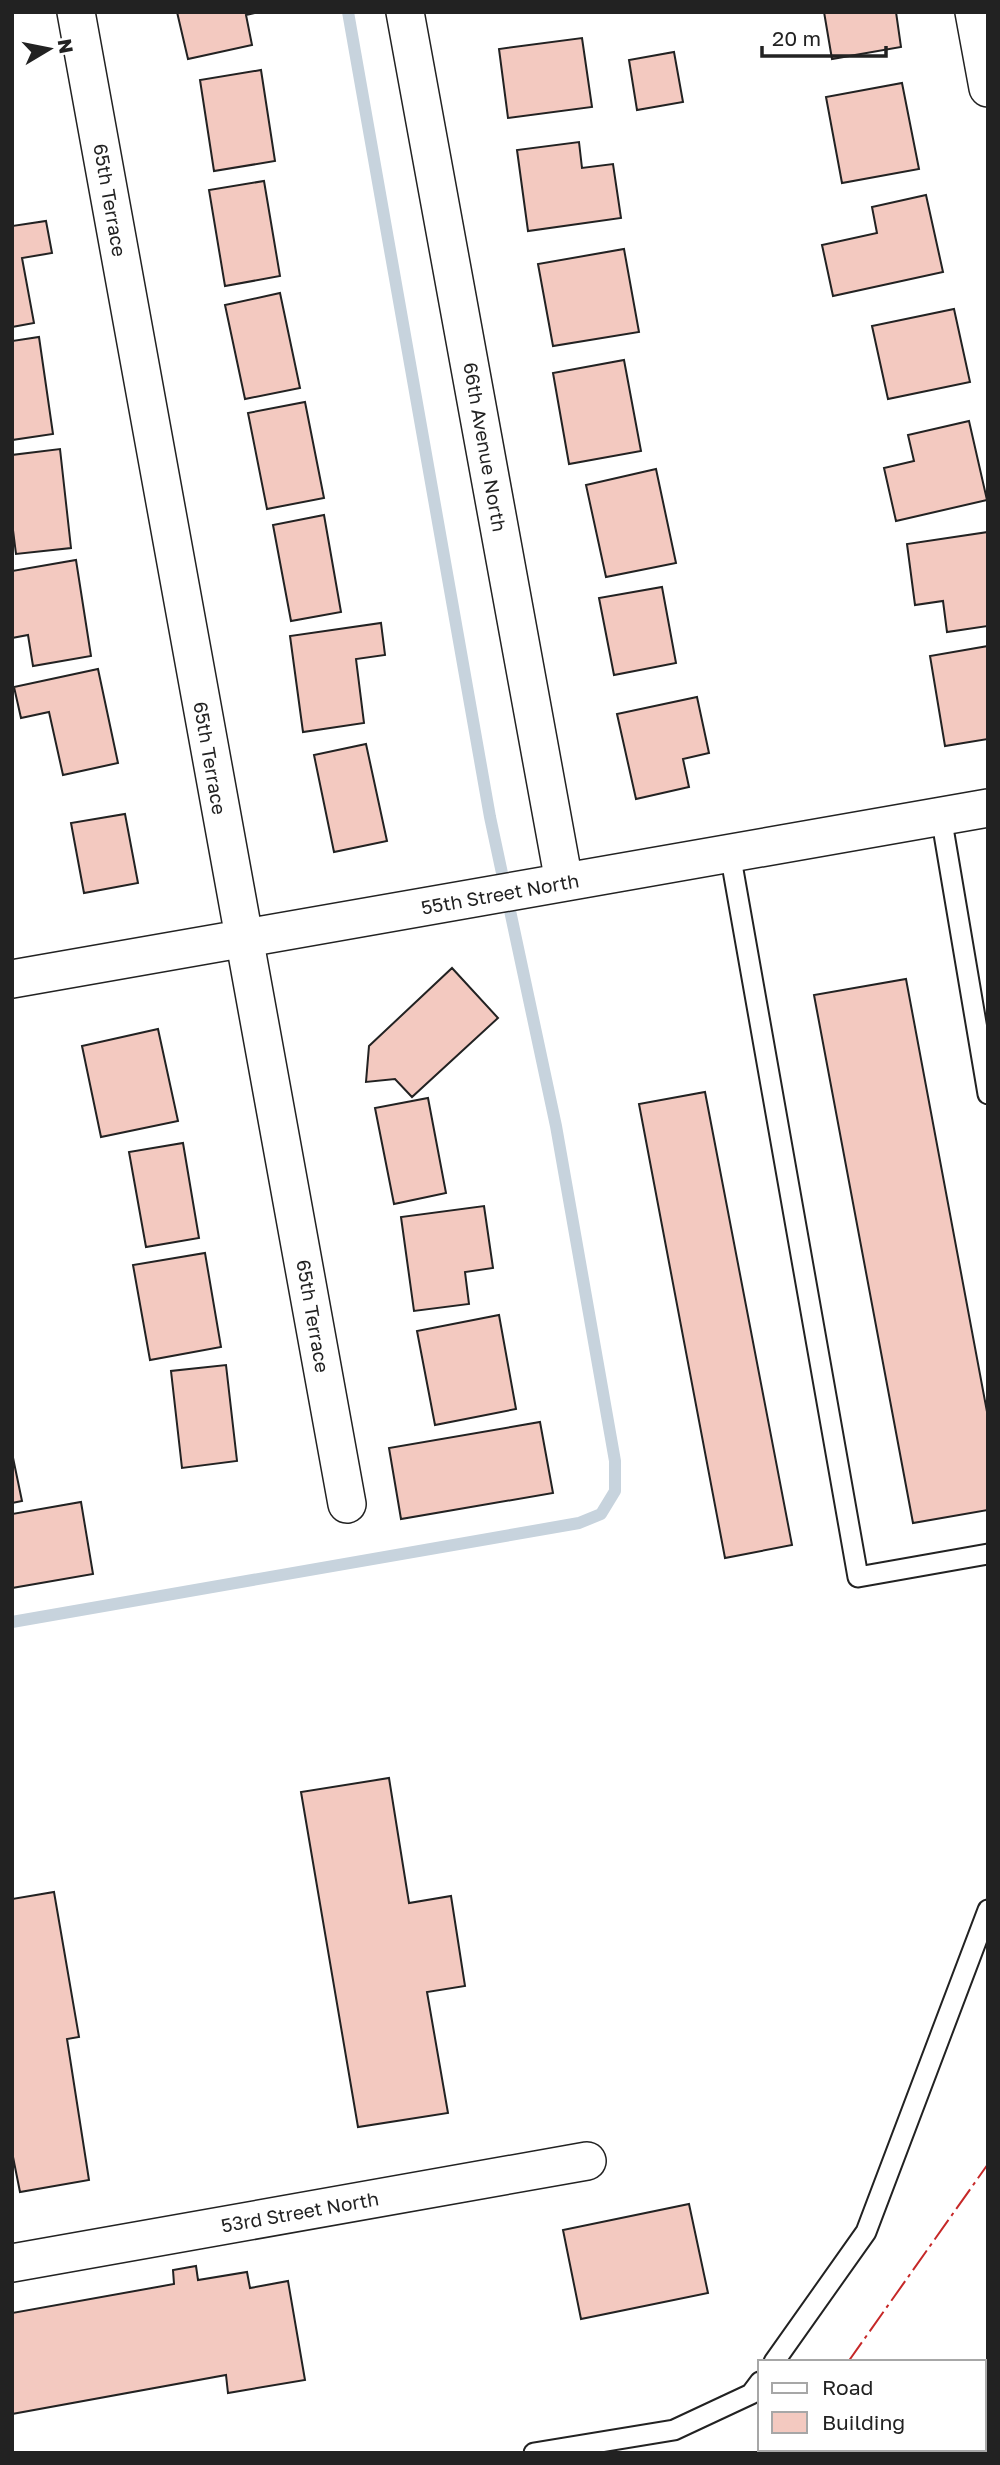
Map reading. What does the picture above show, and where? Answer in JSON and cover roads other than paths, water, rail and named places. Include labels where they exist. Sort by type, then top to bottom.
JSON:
[{"type":"street","name":"65th Terrace","points":[[76,12],[347,1504]]},
{"type":"street","name":"66th Avenue North","points":[[405,12],[553,884]]},
{"type":"street","points":[[974,12],[988,88]]},
{"type":"street","name":"55th Street North","points":[[12,979],[988,808]]},
{"type":"street","name":"53rd Street North","points":[[12,2263],[587,2161]]},
{"type":"lane","points":[[941,816],[988,1094]]},
{"type":"lane","points":[[730,853],[858,1577],[988,1554]]},
{"type":"lane","points":[[775,2360],[866,2232],[988,1910]]},
{"type":"lane","points":[[534,2453],[674,2430],[751,2394],[758,2385]]},
{"type":"waterway","points":[[12,1622],[579,1523],[601,1514],[615,1491],[615,1461],[556,1126],[490,817],[348,12]]}]
